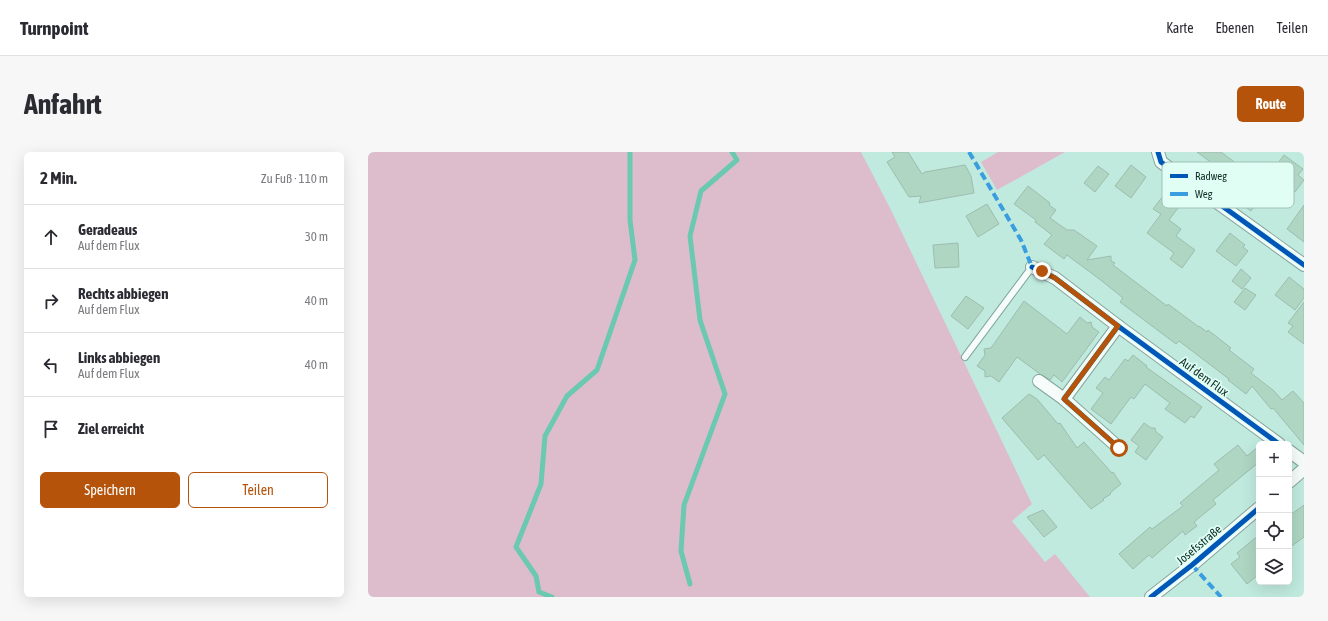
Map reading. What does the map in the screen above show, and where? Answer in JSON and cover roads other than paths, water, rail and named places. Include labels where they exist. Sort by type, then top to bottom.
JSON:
[{"type":"street","points":[[1158,152],[1162,163]]},
{"type":"street","points":[[1225,208],[1304,265]]},
{"type":"street","name":"Auf dem Flux","points":[[1032,267],[1055,278],[1275,441]]},
{"type":"street","points":[[1064,399],[1118,326]]},
{"type":"street","points":[[1039,381],[1064,399],[1119,448]]},
{"type":"street","points":[[1292,453],[1304,462]]},
{"type":"street","points":[[1292,479],[1304,469]]},
{"type":"street","name":"Josefsstraße","points":[[1151,597],[1192,565],[1256,511]]},
{"type":"lane","name":"Auf dem Flux","points":[[965,357],[1032,267]]},
{"type":"waterway","points":[[552,597],[539,592],[536,576],[516,547],[541,484],[545,436],[567,396],[597,370],[635,260],[630,220],[630,152]]},
{"type":"waterway","points":[[690,584],[681,551],[684,505],[725,394],[700,320],[690,236],[701,191],[737,160],[732,152]]}]
